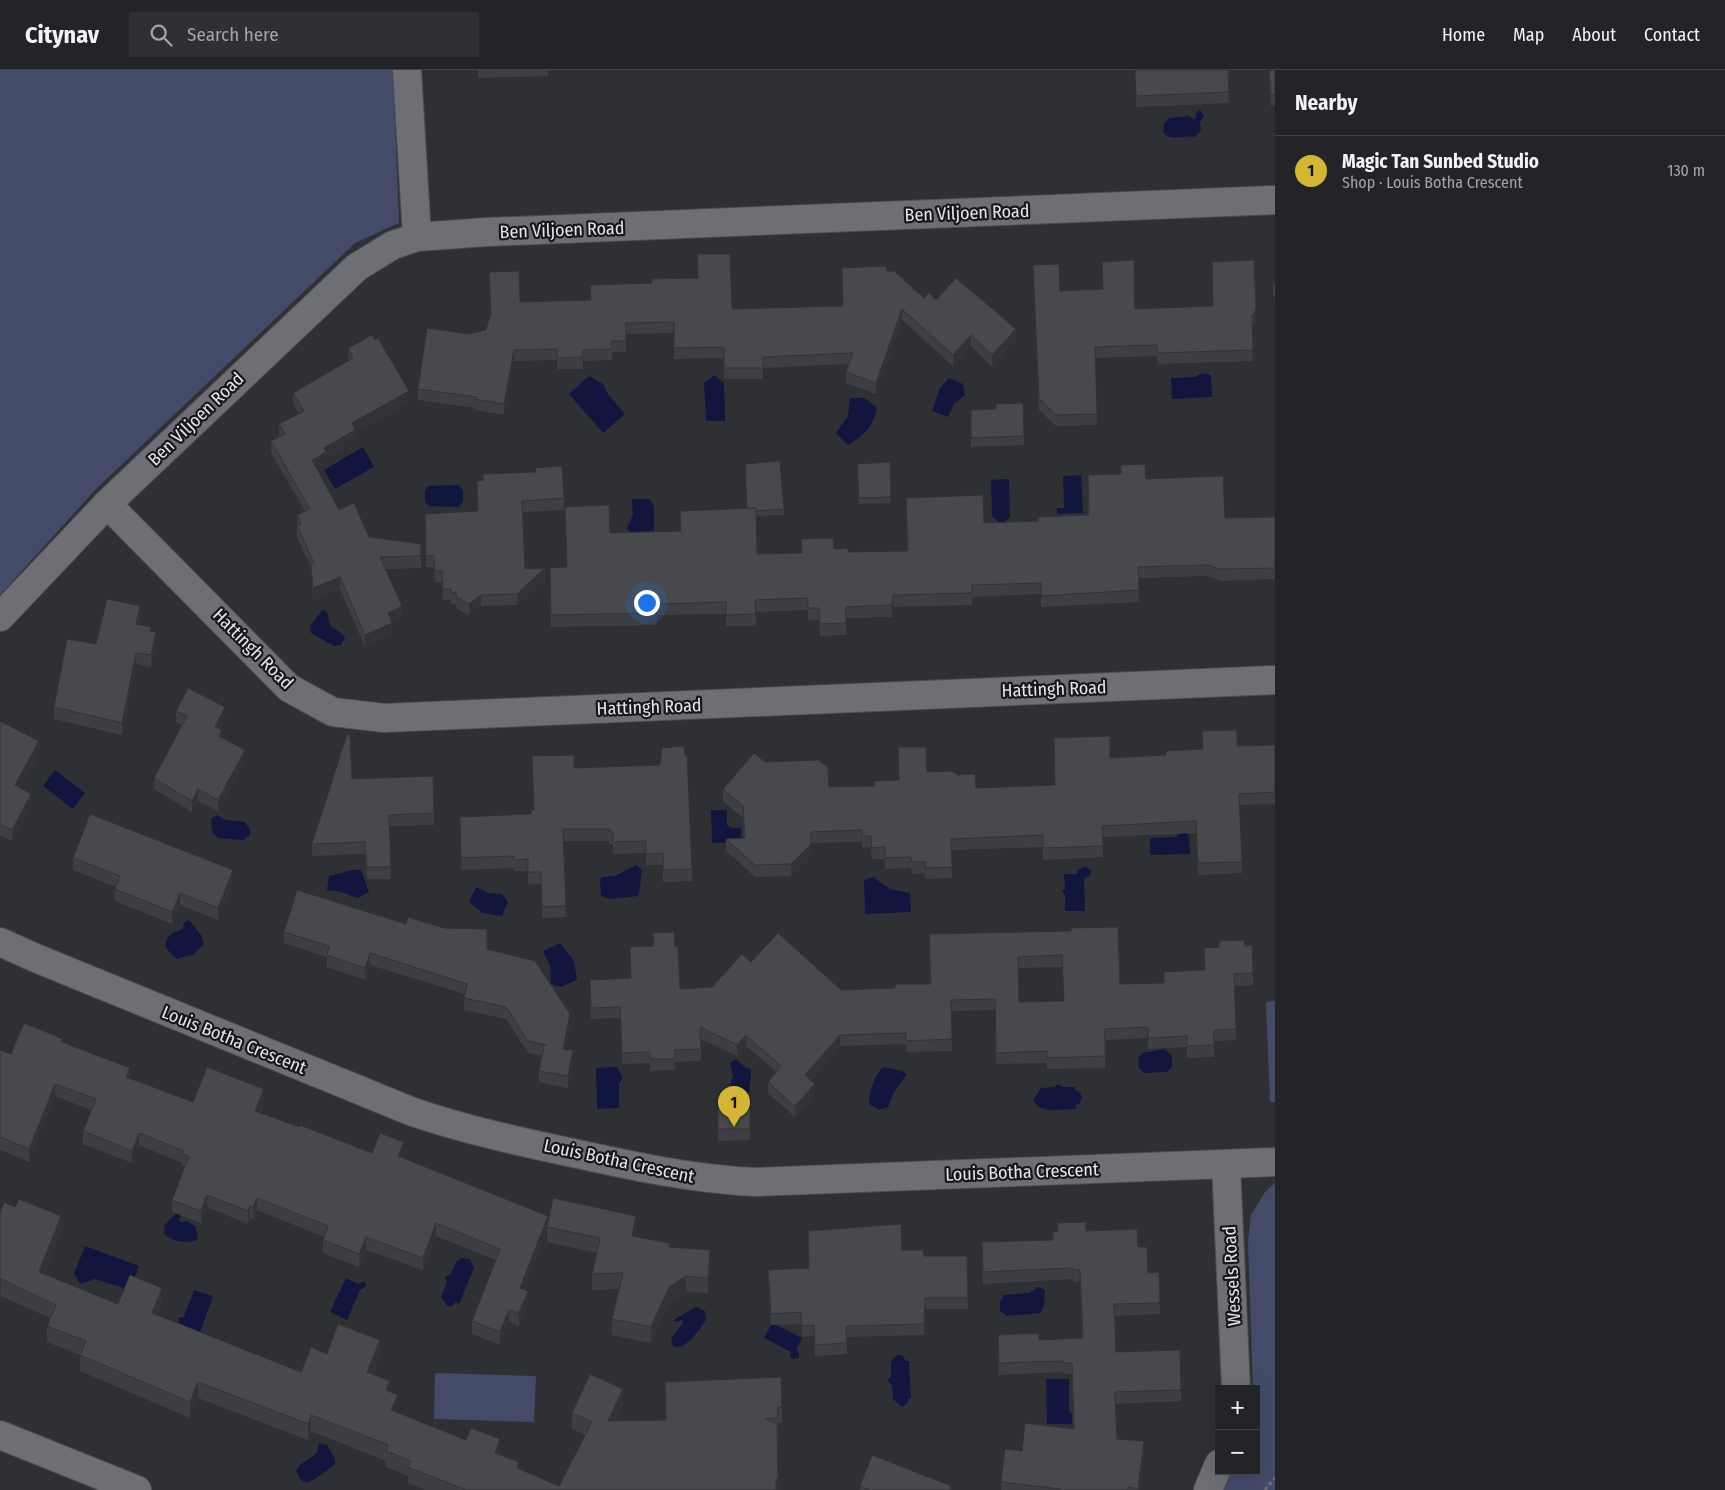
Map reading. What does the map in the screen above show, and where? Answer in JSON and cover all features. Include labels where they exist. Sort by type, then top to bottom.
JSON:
[{"type":"street","points":[[407,70],[417,237]]},
{"type":"street","name":"Ben Viljoen Road","points":[[0,617],[107,504],[356,267],[393,245],[417,237],[487,232],[1275,200]]},
{"type":"street","name":"Hattingh Road","points":[[107,504],[290,688],[333,712],[352,715],[384,718],[1275,680]]},
{"type":"street","name":"Louis Botha Crescent","points":[[0,942],[38,960],[413,1112],[451,1125],[663,1173],[711,1180],[755,1182],[1275,1162]]},
{"type":"street","name":"Wessels Road","points":[[1226,1164],[1236,1385]]},
{"type":"street","points":[[0,1435],[137,1490]]},
{"type":"street","points":[[1208,1490],[1215,1473]]},
{"type":"path","points":[[1265,1490],[1275,1478]]},
{"type":"shaded area","points":[[0,70],[393,70],[399,223],[355,243],[96,489],[0,595]]},
{"type":"shaded area","points":[[1200,110],[1204,115],[1200,123],[1201,130],[1195,137],[1169,137],[1163,132],[1164,123],[1169,118],[1189,116],[1195,120],[1197,111]]},
{"type":"shaded area","points":[[1202,373],[1211,375],[1212,397],[1172,399],[1171,378],[1195,377]]},
{"type":"shaded area","points":[[714,375],[724,383],[725,421],[706,421],[704,383]]},
{"type":"shaded area","points":[[589,376],[603,384],[608,394],[625,414],[603,433],[569,394]]},
{"type":"shaded area","points":[[949,378],[963,384],[965,395],[954,404],[948,417],[932,411],[940,388]]},
{"type":"shaded area","points":[[850,398],[865,398],[877,408],[876,414],[867,430],[848,445],[836,433],[848,416]]},
{"type":"shaded area","points":[[363,447],[374,467],[335,489],[324,470]]},
{"type":"shaded area","points":[[1081,475],[1083,513],[1057,514],[1057,508],[1064,508],[1063,476]]},
{"type":"shaded area","points":[[1009,479],[1010,517],[1002,524],[992,517],[991,480]]},
{"type":"shaded area","points":[[459,485],[463,491],[463,501],[459,507],[429,506],[425,502],[425,491],[428,486]]},
{"type":"shaded area","points":[[632,499],[650,499],[654,507],[654,533],[635,539],[627,528],[633,515]]},
{"type":"shaded area","points":[[322,610],[327,612],[330,626],[343,634],[345,638],[341,645],[334,646],[311,633],[310,626]]},
{"type":"shaded area","points":[[55,770],[85,793],[73,809],[43,786]]},
{"type":"shaded area","points":[[711,810],[727,810],[727,825],[731,828],[741,828],[742,842],[712,843]]},
{"type":"shaded area","points":[[217,815],[225,820],[245,822],[250,829],[250,835],[244,840],[218,838],[212,831],[211,819]]},
{"type":"shaded area","points":[[1183,830],[1189,836],[1190,854],[1150,855],[1150,838],[1176,837]]},
{"type":"shaded area","points":[[636,865],[642,870],[638,896],[611,899],[601,896],[600,880],[602,877],[615,876]]},
{"type":"shaded area","points":[[1085,866],[1091,871],[1090,876],[1084,879],[1085,911],[1065,911],[1065,895],[1062,891],[1065,888],[1064,874],[1077,874],[1078,870]]},
{"type":"shaded area","points":[[352,870],[361,870],[369,892],[358,898],[338,891],[327,890],[329,876]]},
{"type":"shaded area","points":[[873,877],[890,889],[910,893],[911,912],[865,914],[864,880]]},
{"type":"shaded area","points":[[476,887],[488,893],[502,894],[508,902],[502,916],[483,913],[469,902]]},
{"type":"shaded area","points":[[189,920],[201,935],[204,944],[193,955],[176,959],[166,948],[166,940],[170,935],[183,929],[184,922]]},
{"type":"shaded area","points":[[560,943],[574,961],[577,980],[561,987],[551,984],[550,966],[543,951]]},
{"type":"shaded area","points":[[1275,1001],[1275,1102],[1270,1102],[1266,1002]]},
{"type":"shaded area","points":[[1164,1049],[1172,1056],[1172,1067],[1167,1072],[1144,1073],[1139,1068],[1138,1058],[1143,1053]]},
{"type":"shaded area","points":[[736,1059],[743,1066],[750,1069],[751,1072],[750,1091],[746,1098],[735,1097],[730,1085],[733,1076],[730,1063]]},
{"type":"shaded area","points":[[617,1067],[623,1078],[619,1084],[619,1108],[597,1109],[596,1068]]},
{"type":"shaded area","points":[[884,1067],[907,1074],[894,1092],[888,1107],[879,1110],[870,1105],[869,1101],[875,1079]]},
{"type":"shaded area","points":[[1058,1084],[1062,1087],[1075,1087],[1075,1090],[1080,1092],[1082,1097],[1080,1103],[1076,1105],[1076,1109],[1046,1109],[1036,1105],[1033,1100],[1041,1088],[1055,1087]]},
{"type":"shaded area","points":[[1275,1183],[1275,1490],[1224,1490],[1230,1475],[1260,1475],[1260,1385],[1253,1385],[1248,1240],[1251,1215],[1265,1192]]},
{"type":"shaded area","points":[[177,1213],[181,1216],[179,1219],[181,1223],[187,1221],[195,1226],[198,1236],[197,1240],[179,1241],[164,1233],[165,1224]]},
{"type":"shaded area","points":[[85,1246],[139,1266],[130,1290],[95,1279],[80,1284],[74,1274]]},
{"type":"shaded area","points":[[462,1258],[470,1259],[474,1268],[459,1304],[456,1302],[452,1306],[447,1306],[441,1297],[447,1282],[445,1277],[450,1275],[457,1261]]},
{"type":"shaded area","points":[[346,1278],[358,1284],[364,1281],[367,1286],[360,1290],[347,1320],[330,1312]]},
{"type":"shaded area","points":[[1038,1287],[1045,1290],[1044,1306],[1040,1313],[1007,1316],[1000,1311],[1000,1302],[1004,1295],[1029,1293]]},
{"type":"shaded area","points":[[194,1290],[213,1296],[200,1333],[179,1325],[178,1318],[184,1317]]},
{"type":"shaded area","points":[[696,1307],[705,1311],[706,1320],[687,1343],[678,1347],[673,1346],[671,1338],[683,1323],[682,1320],[675,1322],[675,1319]]},
{"type":"shaded area","points":[[771,1325],[776,1325],[802,1338],[796,1350],[799,1352],[799,1358],[792,1359],[790,1357],[791,1352],[764,1338]]},
{"type":"shaded area","points":[[897,1355],[902,1355],[906,1361],[909,1361],[911,1398],[902,1407],[893,1399],[892,1385],[887,1381],[891,1376],[891,1362]]},
{"type":"shaded area","points":[[435,1373],[536,1376],[534,1422],[434,1419]]},
{"type":"shaded area","points":[[1046,1379],[1069,1379],[1069,1411],[1072,1414],[1072,1424],[1047,1424]]},
{"type":"shaded area","points":[[319,1443],[327,1445],[335,1459],[335,1464],[317,1478],[306,1483],[301,1480],[296,1471],[300,1465],[317,1453]]},
{"type":"building","points":[[1135,70],[1228,70],[1229,92],[1136,96]]},
{"type":"building","points":[[1275,70],[1275,95],[1271,95],[1269,71]]},
{"type":"building","points":[[697,254],[730,254],[732,309],[843,306],[842,268],[886,266],[887,271],[894,271],[924,298],[929,293],[936,300],[956,278],[1016,329],[992,355],[971,335],[953,355],[902,309],[876,383],[846,372],[853,353],[763,357],[763,368],[724,368],[724,347],[674,348],[674,322],[626,323],[626,341],[612,341],[612,349],[583,350],[583,357],[557,358],[557,349],[514,350],[504,404],[475,399],[476,397],[418,389],[427,328],[468,334],[486,330],[491,313],[489,272],[519,271],[520,302],[591,300],[590,285],[652,283],[652,279],[698,278]]},
{"type":"building","points":[[1134,260],[1135,309],[1213,306],[1212,262],[1254,260],[1256,308],[1254,314],[1252,314],[1253,350],[1158,353],[1157,345],[1095,347],[1097,414],[1056,415],[1039,398],[1033,265],[1059,264],[1060,291],[1103,289],[1102,262]]},
{"type":"building","points":[[372,335],[375,340],[378,338],[409,391],[352,423],[355,430],[324,448],[326,452],[312,460],[339,510],[354,503],[369,537],[421,544],[421,556],[380,557],[402,606],[388,613],[392,623],[365,635],[340,577],[313,588],[311,565],[314,563],[297,525],[301,524],[297,515],[310,509],[271,441],[285,434],[279,424],[304,411],[293,393],[353,358],[348,348]]},
{"type":"building","points":[[1023,403],[1024,436],[971,438],[971,410],[996,409],[996,404]]},
{"type":"building","points":[[780,461],[784,509],[756,511],[756,508],[747,509],[745,464]]},
{"type":"building","points":[[890,462],[891,497],[859,498],[857,464]]},
{"type":"building","points":[[1145,464],[1146,479],[1223,476],[1225,518],[1275,517],[1275,568],[1220,569],[1208,565],[1138,567],[1139,590],[1041,596],[1041,583],[972,585],[972,593],[893,595],[892,605],[846,607],[846,623],[820,624],[819,608],[808,608],[808,598],[755,600],[756,614],[726,615],[726,602],[657,604],[657,613],[551,615],[550,568],[567,567],[565,507],[609,505],[610,533],[681,531],[680,511],[756,508],[757,554],[802,553],[801,539],[833,538],[834,549],[848,548],[848,552],[908,551],[906,498],[983,495],[984,523],[1038,521],[1038,517],[1089,515],[1088,475],[1121,474],[1121,465]]},
{"type":"building","points":[[562,466],[564,498],[522,501],[525,569],[545,568],[517,594],[481,595],[469,604],[456,597],[456,592],[451,593],[451,589],[443,589],[442,571],[435,571],[434,556],[426,556],[425,514],[478,511],[477,481],[483,480],[483,474],[536,472],[535,468]]},
{"type":"building","points":[[107,599],[140,606],[136,624],[151,627],[150,631],[156,632],[151,655],[136,653],[122,723],[54,707],[67,639],[96,644]]},
{"type":"building","points":[[188,688],[225,707],[215,727],[222,730],[219,736],[245,750],[218,800],[198,789],[192,801],[154,778],[187,716],[176,711]]},
{"type":"building","points":[[0,721],[39,741],[15,785],[31,794],[12,830],[0,824]]},
{"type":"building","points":[[1237,730],[1237,746],[1275,745],[1275,792],[1239,794],[1242,862],[1198,863],[1196,821],[1102,826],[1103,846],[1043,848],[1043,835],[951,839],[952,867],[925,868],[925,862],[912,862],[911,857],[885,858],[885,847],[872,848],[871,836],[862,836],[862,830],[811,832],[811,844],[791,864],[755,865],[726,839],[745,838],[743,806],[723,789],[754,753],[765,762],[819,760],[828,768],[829,787],[874,786],[874,781],[899,780],[898,747],[926,747],[927,772],[952,771],[958,775],[975,774],[976,788],[1055,785],[1054,738],[1110,736],[1110,758],[1166,755],[1166,751],[1203,749],[1202,731]]},
{"type":"building","points":[[347,734],[350,734],[352,779],[433,776],[434,813],[389,815],[391,867],[367,867],[365,842],[312,844]]},
{"type":"building","points":[[684,746],[685,755],[687,755],[692,869],[663,870],[663,853],[646,854],[646,841],[613,842],[613,832],[609,832],[609,829],[563,829],[566,906],[542,907],[541,872],[528,872],[528,859],[514,860],[514,856],[461,858],[460,817],[531,814],[531,810],[534,810],[532,756],[574,755],[574,768],[660,765],[662,748]]},
{"type":"building","points":[[90,814],[233,870],[218,908],[180,893],[172,912],[115,889],[120,876],[73,858]]},
{"type":"building","points":[[297,890],[406,924],[408,917],[444,928],[487,929],[487,949],[535,961],[570,1014],[563,1049],[573,1050],[568,1076],[539,1071],[544,1045],[546,1045],[528,1041],[506,1007],[464,998],[467,984],[370,953],[365,968],[327,955],[329,946],[284,932]]},
{"type":"building","points":[[1118,927],[1120,984],[1164,983],[1164,972],[1205,970],[1204,948],[1219,947],[1219,941],[1244,940],[1245,946],[1252,945],[1253,973],[1234,974],[1236,1029],[1214,1030],[1214,1045],[1187,1046],[1187,1036],[1148,1038],[1148,1027],[1105,1029],[1105,1056],[1047,1058],[1047,1051],[996,1053],[995,999],[951,1000],[952,1039],[906,1041],[906,1033],[840,1035],[805,1075],[815,1084],[795,1106],[768,1082],[781,1066],[746,1035],[737,1045],[700,1027],[701,1049],[675,1050],[675,1059],[650,1059],[650,1052],[622,1053],[620,1007],[591,1008],[590,980],[631,978],[630,947],[654,946],[653,933],[674,932],[675,946],[678,946],[680,989],[712,987],[742,954],[751,962],[778,933],[841,990],[895,988],[895,984],[931,984],[929,934],[1071,931],[1071,928]],"holes":[[[1062,955],[1064,1001],[1019,1002],[1018,957]]]},
{"type":"building","points":[[24,1023],[63,1039],[62,1042],[130,1068],[126,1077],[193,1102],[207,1067],[264,1089],[255,1111],[299,1127],[300,1125],[372,1153],[380,1133],[404,1142],[398,1156],[548,1216],[520,1288],[528,1291],[519,1313],[509,1310],[500,1332],[472,1321],[500,1249],[436,1223],[423,1258],[366,1237],[359,1254],[323,1240],[328,1226],[257,1198],[253,1207],[250,1206],[248,1211],[207,1195],[201,1211],[172,1200],[189,1156],[182,1154],[184,1151],[139,1133],[132,1151],[83,1131],[96,1099],[55,1084],[29,1149],[0,1137],[0,1050],[11,1054]]},
{"type":"building","points":[[718,1101],[750,1101],[750,1129],[718,1129]]},
{"type":"building","points":[[553,1198],[636,1216],[632,1236],[670,1243],[669,1247],[710,1250],[708,1278],[686,1276],[669,1287],[651,1327],[612,1319],[623,1273],[592,1274],[600,1238],[547,1227]]},
{"type":"building","points":[[19,1199],[61,1216],[39,1272],[118,1304],[130,1275],[162,1288],[152,1313],[301,1372],[311,1347],[327,1354],[338,1324],[380,1340],[367,1372],[390,1381],[386,1390],[398,1395],[391,1410],[466,1440],[471,1428],[500,1439],[495,1453],[519,1462],[517,1468],[559,1486],[592,1422],[572,1413],[590,1374],[623,1389],[608,1421],[666,1420],[665,1382],[781,1377],[782,1407],[778,1407],[777,1418],[765,1419],[777,1424],[778,1478],[776,1480],[776,1490],[466,1490],[408,1467],[411,1461],[386,1451],[388,1445],[311,1415],[308,1424],[198,1382],[190,1402],[80,1355],[86,1341],[47,1326],[56,1305],[1,1279],[0,1282],[0,1213],[4,1202],[15,1207]]},
{"type":"building","points":[[1086,1222],[1086,1231],[1137,1229],[1138,1247],[1147,1247],[1148,1273],[1159,1272],[1160,1303],[1114,1304],[1116,1352],[1180,1350],[1181,1390],[1115,1392],[1117,1439],[1144,1441],[1138,1489],[1128,1487],[1127,1490],[1060,1490],[1001,1482],[1005,1449],[1022,1451],[1025,1423],[1074,1429],[1072,1363],[1063,1363],[1063,1361],[999,1363],[998,1335],[1039,1333],[1039,1340],[1083,1338],[1080,1270],[1074,1270],[1073,1268],[983,1272],[982,1242],[1053,1240],[1053,1232],[1058,1232],[1057,1223]]},
{"type":"building","points":[[901,1224],[902,1250],[923,1250],[924,1256],[967,1256],[968,1298],[925,1298],[924,1324],[846,1326],[847,1343],[815,1345],[814,1325],[802,1326],[801,1312],[771,1314],[768,1270],[809,1268],[808,1231]]},
{"type":"building","points":[[872,1455],[951,1486],[949,1490],[870,1490],[860,1486]]},
{"type":"place","name":"Magic Tan Sunbed Studio","points":[[734,1127]]}]
